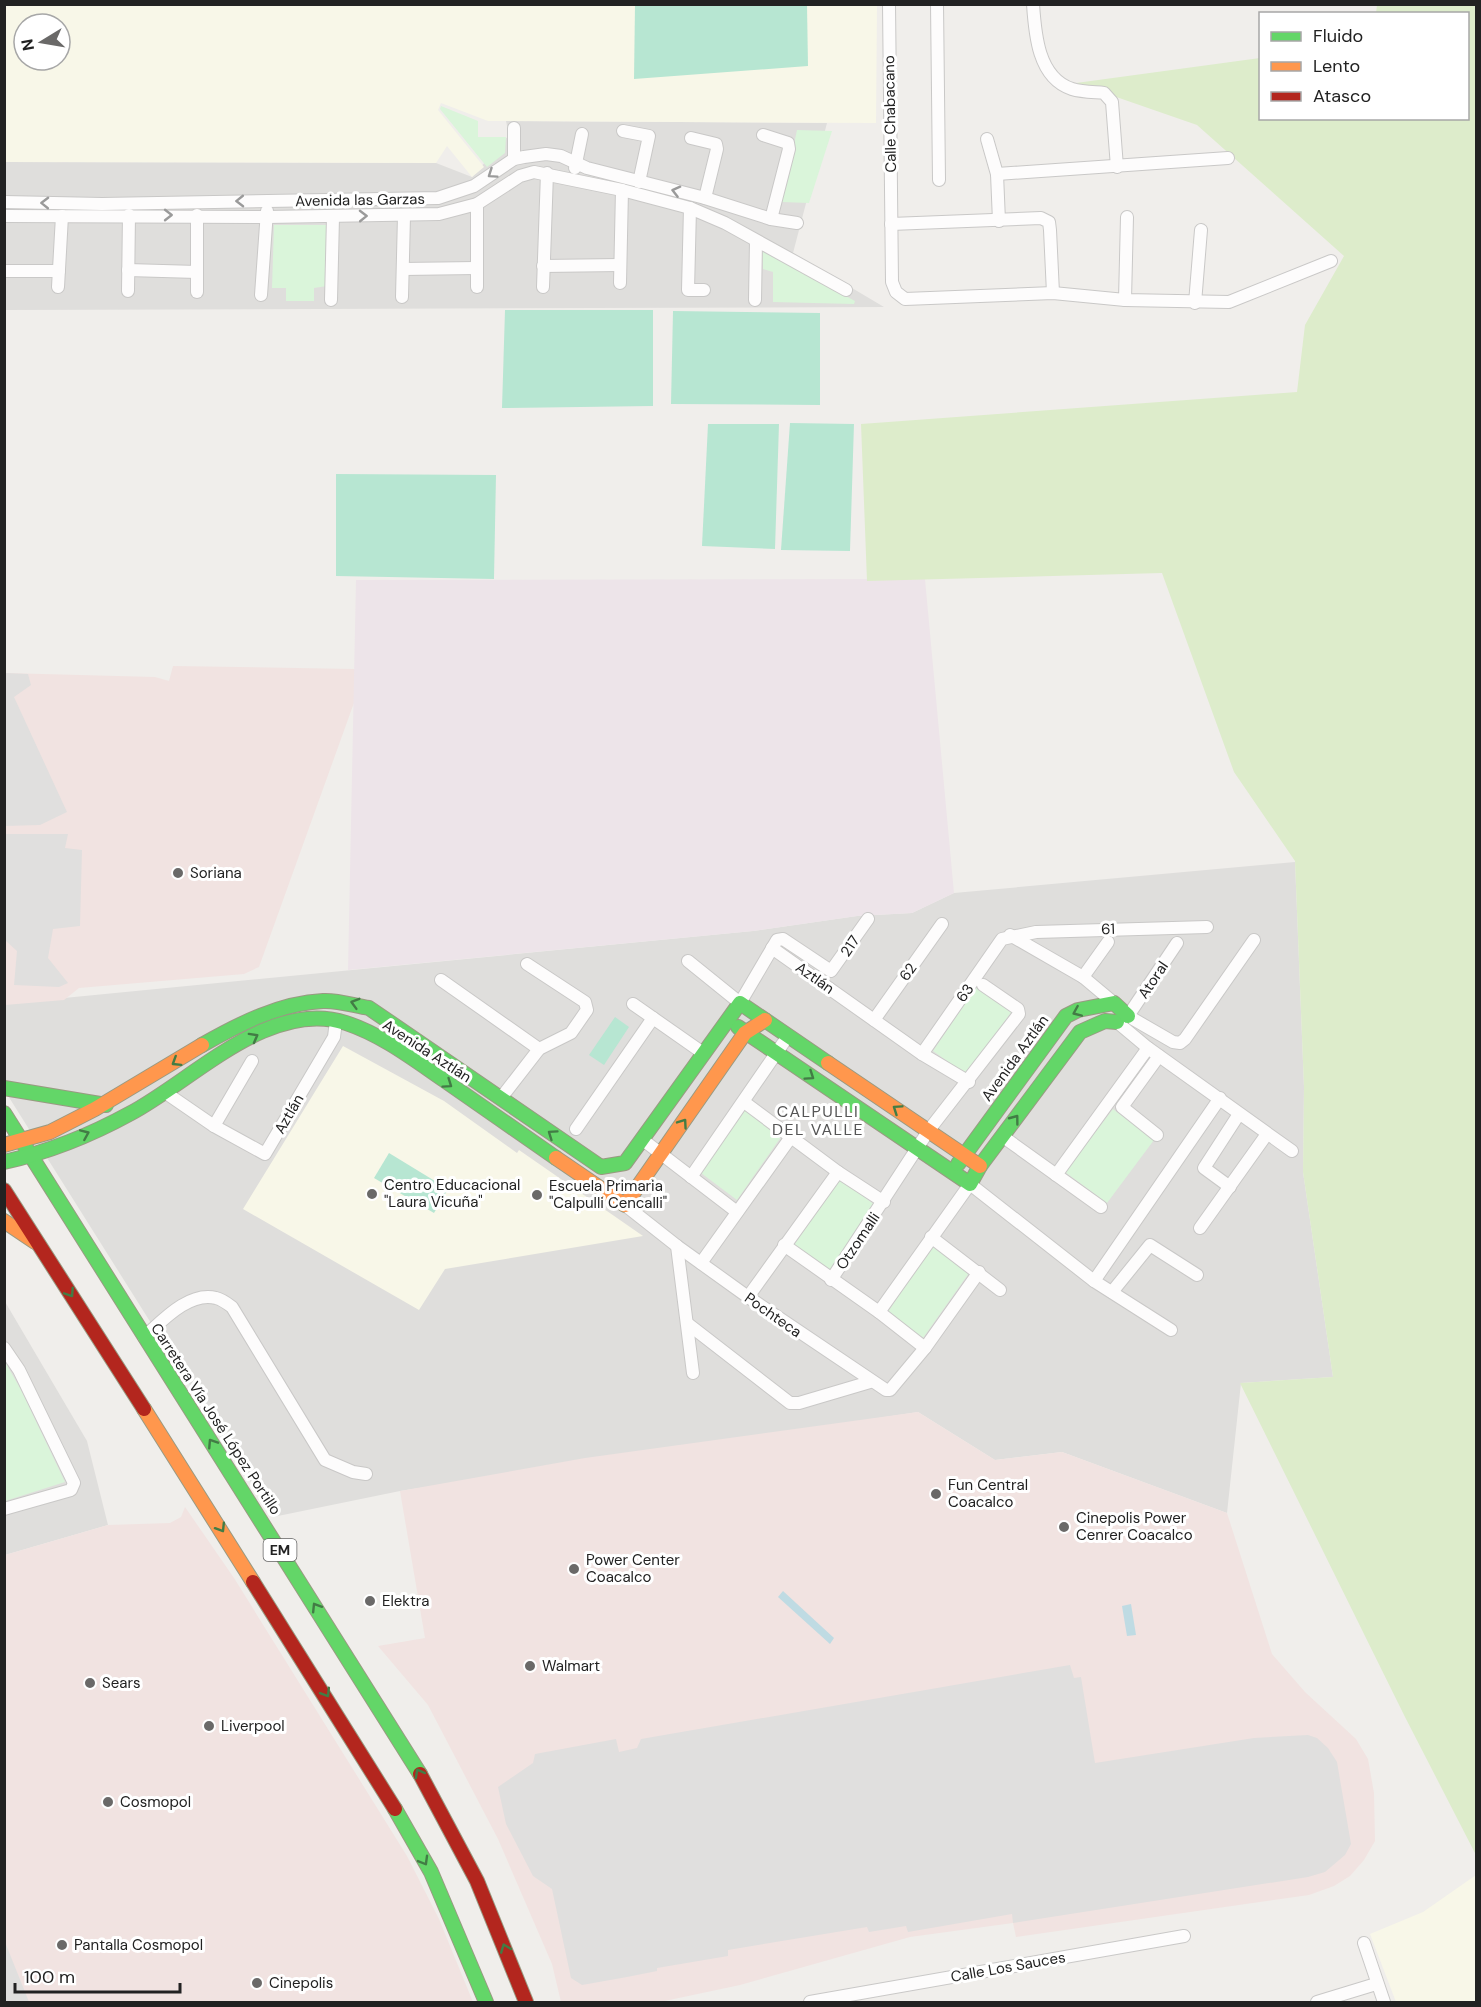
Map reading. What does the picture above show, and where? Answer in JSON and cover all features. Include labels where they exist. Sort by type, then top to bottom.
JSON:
[{"type":"street","name":"Calle Chabacano","points":[[889,4],[892,282],[896,292],[905,299],[1053,293]]},
{"type":"street","points":[[937,4],[939,180]]},
{"type":"street","points":[[1033,4],[1035,35],[1046,70],[1070,88],[1104,93],[1112,102],[1117,167]]},
{"type":"street","points":[[514,128],[514,159]]},
{"type":"street","points":[[623,130],[649,136],[639,182]]},
{"type":"street","points":[[573,180],[582,134]]},
{"type":"street","points":[[763,135],[783,140],[788,143],[789,149],[771,219]]},
{"type":"street","points":[[692,138],[716,144],[717,149],[705,198]]},
{"type":"street","points":[[987,138],[997,174],[999,221]]},
{"type":"street","name":"Avenida las Garzas","points":[[4,202],[102,209],[267,201],[438,198],[474,186],[514,159],[546,154],[577,161],[587,168],[705,198],[732,208]]},
{"type":"street","points":[[997,174],[1228,158]]},
{"type":"street","name":"Avenida las Garzas","points":[[4,216],[62,216],[102,209],[129,215],[333,217],[439,214],[477,204],[520,176],[534,172],[548,173],[622,190],[690,208],[725,223]]},
{"type":"street","points":[[543,287],[548,173]]},
{"type":"street","points":[[620,283],[622,190]]},
{"type":"street","points":[[261,295],[268,217],[267,201]]},
{"type":"street","points":[[477,204],[477,287]]},
{"type":"street","points":[[690,208],[688,290],[704,290]]},
{"type":"street","points":[[797,222],[771,219],[732,208],[725,223],[846,290]]},
{"type":"street","points":[[128,291],[129,215]]},
{"type":"street","points":[[197,215],[197,292]]},
{"type":"street","points":[[58,287],[62,216]]},
{"type":"street","points":[[402,297],[404,216]]},
{"type":"street","points":[[331,300],[333,217]]},
{"type":"street","points":[[1125,300],[1127,217]]},
{"type":"street","points":[[891,224],[1041,218],[1048,222],[1053,293],[1125,300],[1229,302],[1331,261]]},
{"type":"street","points":[[1195,303],[1201,230]]},
{"type":"street","points":[[755,300],[756,241]]},
{"type":"street","points":[[543,266],[620,265]]},
{"type":"street","points":[[403,269],[476,268]]},
{"type":"street","points":[[128,270],[197,272]]},
{"type":"street","points":[[4,271],[59,272]]},
{"type":"street","name":"217","points":[[772,948],[777,940],[783,939],[831,971],[868,919]]},
{"type":"street","name":"62","points":[[874,1020],[942,924]]},
{"type":"street","name":"61","points":[[1010,935],[1036,932],[1207,927]]},
{"type":"street","points":[[1010,935],[1083,978],[1114,1003],[1123,1019],[1148,1048],[1292,1151]]},
{"type":"street","name":"63","points":[[922,1054],[1002,939],[1010,935]]},
{"type":"street","points":[[879,1312],[970,1184],[980,1166],[1080,1032],[1106,1021],[1123,1019],[1180,1043],[1254,940]]},
{"type":"street","points":[[1083,978],[1108,942]]},
{"type":"street","name":"Atoral","points":[[1123,1019],[1178,944]]},
{"type":"street","points":[[740,1003],[772,948]]},
{"type":"street","name":"Aztlán","points":[[772,948],[922,1054],[969,1082]]},
{"type":"street","points":[[688,961],[740,1003],[980,1166]]},
{"type":"street","points":[[501,1098],[539,1049],[571,1032],[588,1010],[588,1005],[527,964]]},
{"type":"street","points":[[441,980],[539,1049]]},
{"type":"street","points":[[928,1131],[969,1082],[1020,1012],[983,985]]},
{"type":"street","name":"Avenida Aztlán","points":[[4,1145],[23,1142],[106,1105],[241,1021],[301,1002],[331,999],[350,1001],[369,1008],[601,1167],[612,1167],[625,1163],[740,1003]]},
{"type":"street","name":"Avenida Aztlán","points":[[952,1172],[1066,1017],[1078,1010],[1114,1003]]},
{"type":"street","points":[[633,1004],[703,1053]]},
{"type":"street","name":"Avenida Aztlán","points":[[4,1162],[31,1156],[115,1121],[166,1093],[248,1039],[271,1027],[305,1018],[354,1025],[387,1041],[625,1205]]},
{"type":"street","points":[[576,1128],[653,1018]]},
{"type":"street","points":[[727,1020],[970,1184],[1094,1281],[1171,1330]]},
{"type":"street","points":[[625,1205],[745,1033],[765,1020]]},
{"type":"street","name":"Aztlán","points":[[166,1093],[214,1126],[265,1154],[334,1037],[336,1021]]},
{"type":"street","points":[[691,1177],[778,1054],[788,1036]]},
{"type":"street","points":[[1056,1175],[1148,1048]]},
{"type":"street","points":[[1157,1135],[1122,1107],[1159,1056]]},
{"type":"street","points":[[214,1126],[252,1061]]},
{"type":"street","points":[[4,1088],[106,1105],[115,1121]]},
{"type":"street","points":[[1094,1281],[1220,1098]]},
{"type":"street","name":"Otzomalli","points":[[744,1102],[838,1172],[885,1202]]},
{"type":"street","name":"Carretera Vía José López Portillo","points":[[4,1113],[411,1758],[477,1881],[526,2002]]},
{"type":"street","points":[[1230,1187],[1204,1168],[1239,1114]]},
{"type":"street","name":"Otzomalli","points":[[831,1280],[885,1202],[928,1131]]},
{"type":"street","points":[[1200,1228],[1267,1134]]},
{"type":"street","points":[[701,1263],[791,1137]]},
{"type":"street","points":[[1002,1137],[1101,1207]]},
{"type":"street","points":[[642,1140],[737,1212]]},
{"type":"street","points":[[572,1169],[583,1155]]},
{"type":"street","points":[[748,1298],[838,1172]]},
{"type":"street","name":"EM","points":[[4,1190],[380,1781],[431,1872],[486,2002]]},
{"type":"street","name":"Pochteca","points":[[625,1205],[748,1298],[870,1382],[890,1390],[925,1348]]},
{"type":"street","points":[[4,1221],[12,1224],[38,1244]]},
{"type":"street","points":[[931,1237],[1000,1290]]},
{"type":"street","name":"Otzomalli","points":[[784,1245],[879,1312],[925,1348]]},
{"type":"street","points":[[1112,1292],[1150,1245],[1197,1275]]},
{"type":"street","points":[[677,1246],[693,1373]]},
{"type":"street","points":[[925,1348],[979,1272]]},
{"type":"street","points":[[144,1336],[172,1312],[201,1298],[217,1298],[232,1307],[325,1460],[353,1472],[366,1474]]},
{"type":"street","points":[[688,1324],[790,1403],[809,1401],[870,1382]]},
{"type":"street","points":[[4,1348],[19,1370],[74,1483],[73,1487],[4,1509]]},
{"type":"street","name":"Calle Los Sauces","points":[[810,2002],[837,2001],[1184,1936]]},
{"type":"street","points":[[1364,1943],[1384,2002]]},
{"type":"street","points":[[1317,2002],[1376,1984]]},
{"type":"shaded area","points":[[5,5],[877,5],[876,123],[488,121],[441,103],[438,110],[484,167],[472,177],[447,146],[436,163],[5,162]]},
{"type":"shaded area","points":[[506,121],[827,123],[793,253],[884,307],[5,310],[5,162],[436,163],[472,177],[509,135]]},
{"type":"shaded area","points":[[925,579],[954,893],[912,913],[857,916],[753,931],[348,970],[356,580]]},
{"type":"shaded area","points":[[173,666],[355,669],[355,700],[259,967],[244,974],[79,988],[64,1000],[5,1005],[5,673],[155,677],[169,681]]},
{"type":"shaded area","points":[[5,673],[28,674],[31,685],[14,697],[67,812],[40,825],[5,826]]},
{"type":"shaded area","points":[[4,834],[68,834],[65,848],[82,850],[80,926],[53,929],[48,958],[68,983],[59,987],[14,985],[17,951],[5,940]]},
{"type":"shaded area","name":"CALPULLI DEL VALLE","points":[[1295,862],[1304,1087],[1303,1172],[1333,1377],[1241,1383],[1227,1513],[1062,1452],[995,1460],[918,1412],[400,1491],[273,1517],[5,1091],[5,1001],[64,998],[753,931],[857,916],[912,913],[954,893]]},
{"type":"shaded area","name":"Centro Educacional \"Laura Vicuña\"","points":[[343,1046],[444,1101],[517,1153],[519,1150],[643,1236],[445,1269],[419,1310],[243,1209]]},
{"type":"shaded area","points":[[4,1300],[87,1441],[108,1525],[5,1555]]},
{"type":"shaded area","points":[[918,1412],[995,1460],[1062,1452],[1227,1513],[1272,1654],[1305,1692],[1356,1739],[1368,1759],[1374,1793],[1375,1841],[1364,1860],[1350,1876],[1334,1886],[1309,1895],[1016,1937],[1013,1923],[910,1937],[740,1985],[660,2002],[561,2002],[552,1964],[498,1839],[428,1705],[378,1646],[425,1638],[400,1491],[585,1458]]},
{"type":"shaded area","points":[[185,1507],[234,1578],[407,1856],[439,1919],[473,2002],[5,2002],[5,1555],[108,1525],[170,1523],[181,1517]]},
{"type":"shaded area","points":[[1070,1665],[1074,1678],[1081,1677],[1095,1763],[1254,1738],[1308,1735],[1317,1738],[1328,1748],[1337,1762],[1351,1844],[1345,1855],[1325,1872],[1308,1877],[1013,1923],[1012,1914],[908,1932],[906,1926],[869,1932],[867,1927],[728,1950],[728,1956],[657,1968],[657,1971],[582,1985],[571,1978],[552,1889],[533,1876],[506,1824],[498,1787],[533,1763],[535,1754],[616,1739],[619,1752],[637,1748],[641,1739]]},
{"type":"shaded area","points":[[1476,1875],[1476,2002],[1396,2002],[1370,1934],[1423,1912]]},
{"type":"shaded area","points":[[5,1942],[29,2002],[5,2002]]},
{"type":"green space","points":[[635,5],[807,5],[808,66],[634,79]]},
{"type":"green space","points":[[1377,5],[1476,5],[1476,1855],[1240,1383],[1333,1377],[1303,1172],[1304,1087],[1295,861],[1234,772],[1162,573],[867,581],[861,424],[1297,392],[1305,325],[1344,256],[1197,125],[1076,83],[1259,58],[1259,120],[1469,120],[1469,12],[1376,12]]},
{"type":"green space","points":[[441,106],[478,121],[478,137],[506,137],[505,153],[487,167],[440,109]]},
{"type":"green space","points":[[797,130],[832,131],[809,203],[782,202]]},
{"type":"green space","points":[[274,225],[327,225],[327,286],[314,288],[314,301],[286,301],[286,288],[272,288]]},
{"type":"green space","points":[[762,251],[855,301],[854,304],[773,302],[773,272],[763,269]]},
{"type":"green space","points":[[505,310],[653,310],[653,406],[502,408]]},
{"type":"green space","points":[[673,311],[820,313],[820,405],[671,404]]},
{"type":"green space","points":[[790,423],[854,424],[850,551],[781,550]]},
{"type":"green space","points":[[708,424],[779,424],[775,549],[702,546]]},
{"type":"green space","points":[[336,474],[496,475],[494,579],[336,576]]},
{"type":"green space","points":[[976,987],[1012,1011],[967,1075],[933,1051]]},
{"type":"green space","points":[[615,1017],[629,1027],[604,1065],[589,1055]]},
{"type":"green space","points":[[1113,1109],[1154,1140],[1107,1203],[1065,1172]]},
{"type":"green space","points":[[745,1110],[781,1137],[737,1200],[701,1173]]},
{"type":"green space","points":[[389,1153],[448,1189],[434,1213],[374,1178]]},
{"type":"green space","points":[[840,1179],[875,1205],[831,1271],[794,1245]]},
{"type":"green space","points":[[933,1243],[969,1273],[923,1338],[888,1312]]},
{"type":"green space","points":[[5,1362],[65,1482],[5,1501]]},
{"type":"water","points":[[783,1591],[834,1638],[830,1644],[778,1597]]},
{"type":"water","points":[[1131,1604],[1136,1635],[1127,1636],[1122,1606]]},
{"type":"traffic: fast","points":[[202,1045],[245,1022],[291,1006],[329,1001],[369,1008],[601,1167],[625,1163],[740,1003],[828,1063]]},
{"type":"traffic: fast","points":[[958,1164],[1066,1016],[1078,1010],[1114,1003],[1128,1016]]},
{"type":"traffic: fast","points":[[4,1162],[53,1148],[116,1121],[155,1099],[233,1046],[261,1032],[289,1022],[317,1018],[346,1023],[384,1041],[556,1158]]},
{"type":"traffic: fast","points":[[738,1027],[970,1184],[980,1166],[1080,1032],[1105,1021],[1117,1022]]},
{"type":"traffic: fast","points":[[4,1088],[106,1105]]},
{"type":"traffic: fast","points":[[4,1113],[420,1774]]},
{"type":"traffic: fast","points":[[395,1809],[431,1872],[486,2002]]},
{"type":"traffic: slow","points":[[556,1158],[625,1205],[745,1033],[765,1020]]},
{"type":"traffic: slow","points":[[4,1145],[50,1132],[95,1109],[202,1045]]},
{"type":"traffic: slow","points":[[828,1063],[980,1166]]},
{"type":"traffic: slow","points":[[4,1221],[35,1242]]},
{"type":"traffic: slow","points":[[144,1409],[253,1582]]},
{"type":"traffic: jam","points":[[4,1190],[144,1409]]},
{"type":"traffic: jam","points":[[253,1582],[395,1809]]},
{"type":"traffic: jam","points":[[420,1774],[477,1881],[526,2002]]},
{"type":"place","name":"Soriana","points":[[178,873]]},
{"type":"place","name":"Centro Educacional \"Laura Vicuña\"","points":[[372,1194]]},
{"type":"place","name":"Escuela Primaria \"Calpulli Cencalli\"","points":[[537,1195]]},
{"type":"place","name":"Fun Central Coacalco","points":[[936,1494]]},
{"type":"place","name":"Cinepolis Power Cenrer Coacalco","points":[[1064,1527]]},
{"type":"place","name":"Power Center Coacalco","points":[[574,1569]]},
{"type":"place","name":"Elektra","points":[[370,1601]]},
{"type":"place","name":"Walmart","points":[[530,1666]]},
{"type":"place","name":"Sears","points":[[90,1683]]},
{"type":"place","name":"Liverpool","points":[[209,1726]]},
{"type":"place","name":"Cosmopol","points":[[108,1802]]},
{"type":"place","name":"Pantalla Cosmopol","points":[[62,1945]]},
{"type":"place","name":"Cinepolis","points":[[257,1983]]},
{"type":"district","name":"CALPULLI DEL VALLE","points":[[818,1120]]}]
